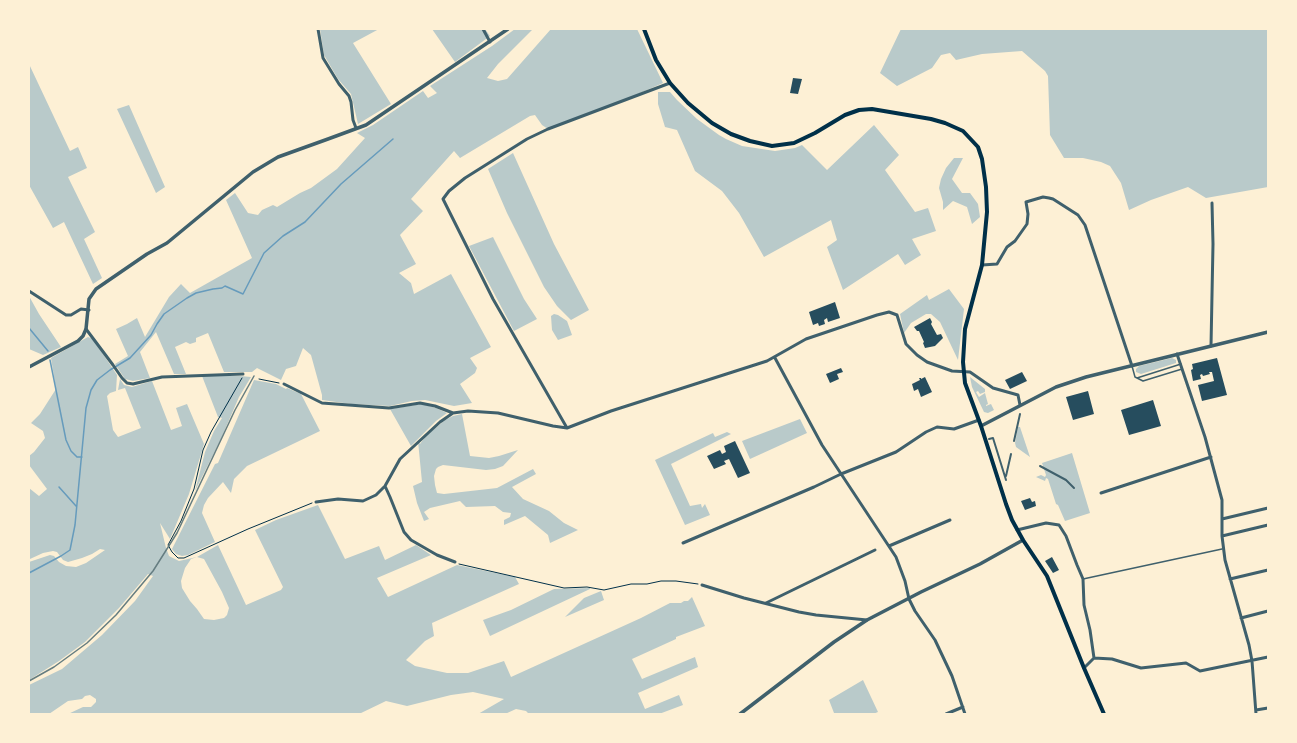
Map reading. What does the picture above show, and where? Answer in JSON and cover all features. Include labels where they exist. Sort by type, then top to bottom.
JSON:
[{"type":"main road","points":[[644,29],[656,60],[670,84],[688,103],[712,123],[740,138],[765,145],[779,146],[794,143],[808,137],[845,115],[865,109],[880,110],[945,123],[963,131],[978,147],[982,159],[986,187],[987,212],[982,265],[965,330],[963,372],[965,383],[979,420],[1006,504],[1017,530],[1047,576],[1104,714]]},
{"type":"street","points":[[318,29],[324,58],[339,84],[349,96],[353,120],[356,128]]},
{"type":"street","points":[[483,29],[490,42]]},
{"type":"street","points":[[29,367],[78,341],[83,336],[86,329],[89,299],[96,289],[166,243],[253,172],[278,156],[366,125],[508,29]]},
{"type":"street","points":[[567,428],[492,299],[443,199],[449,191],[465,178],[527,139],[548,129],[670,84]]},
{"type":"street","points":[[982,265],[997,264],[1007,247],[1015,241],[1028,224],[1026,202],[1043,197],[1053,199],[1078,215],[1085,226],[1132,366]]},
{"type":"street","points":[[1211,346],[1210,330],[1214,244],[1212,203]]},
{"type":"street","points":[[29,291],[66,314],[71,315],[81,310],[88,310]]},
{"type":"street","points":[[316,502],[338,499],[363,501],[376,495],[385,486],[400,459],[440,422],[453,413],[468,410],[498,413],[567,428],[611,410],[774,358],[806,339],[889,312],[897,315],[906,344],[917,356],[927,362],[952,371],[970,372],[993,388],[1018,395],[1020,406]]},
{"type":"street","points":[[86,329],[124,381],[130,384],[162,377],[243,374]]},
{"type":"street","points":[[981,426],[1056,387],[1086,377],[1268,332]]},
{"type":"street","points":[[1177,354],[1211,458],[1222,500],[1223,548],[1252,661],[1256,712],[1268,708]]},
{"type":"street","points":[[774,358],[810,424],[896,557],[909,599],[915,611],[935,640],[952,676],[965,714]]},
{"type":"street","points":[[284,384],[322,402],[383,408],[420,403],[435,406],[453,413]]},
{"type":"street","points":[[1014,441],[1020,414]]},
{"type":"street","points":[[683,543],[841,474],[896,452],[926,432],[937,427],[954,428],[979,420]]},
{"type":"street","points":[[989,439],[994,438],[1006,479],[1011,454]]},
{"type":"street","points":[[1101,493],[1211,458]]},
{"type":"street","points":[[1040,466],[1066,480],[1074,488]]},
{"type":"street","points":[[385,486],[404,532],[411,540],[437,555],[455,562]]},
{"type":"street","points":[[1222,519],[1268,508]]},
{"type":"street","points":[[889,546],[950,520]]},
{"type":"street","points":[[1017,530],[1046,523],[1059,525],[1066,536],[1083,579],[1084,605],[1090,630],[1094,658]]},
{"type":"street","points":[[1222,536],[1268,525]]},
{"type":"street","points":[[740,714],[828,646],[867,620],[980,564],[1023,540]]},
{"type":"street","points":[[766,603],[875,550]]},
{"type":"street","points":[[1230,579],[1268,570]]},
{"type":"street","points":[[702,585],[744,598],[816,615],[867,620]]},
{"type":"street","points":[[1241,618],[1268,611]]},
{"type":"street","points":[[1084,668],[1094,658],[1112,659],[1141,668],[1186,663],[1200,671],[1268,657]]},
{"type":"street","points":[[946,714],[962,706]]},
{"type":"lane","points":[[1137,378],[1181,364]]},
{"type":"lane","points":[[1132,366],[1134,375],[1143,381],[1182,369]]},
{"type":"lane","points":[[1083,579],[1223,548]]},
{"type":"path","points":[[243,374],[240,384],[212,432],[204,450],[194,489],[181,521],[168,545],[178,558],[184,558],[316,502]]},
{"type":"path","points":[[259,379],[284,384]]},
{"type":"path","points":[[455,562],[564,588],[587,587],[604,590],[631,584],[647,584],[661,581],[676,581],[702,585]]},
{"type":"shaded area","points":[[320,29],[379,29],[353,43],[391,104],[358,124],[351,94],[338,79],[324,55]]},
{"type":"shaded area","points":[[432,29],[485,29],[490,36],[455,62]]},
{"type":"shaded area","points":[[515,29],[533,29],[498,64],[487,78],[498,81],[507,79],[551,29],[637,29],[663,83],[615,104],[548,129],[542,125],[535,115],[530,116],[460,158],[454,151],[411,199],[423,211],[400,235],[416,264],[399,273],[411,283],[414,294],[451,274],[491,347],[470,358],[477,368],[475,373],[460,384],[472,403],[454,406],[425,400],[412,401],[390,406],[351,404],[322,400],[311,355],[303,348],[296,366],[286,369],[281,380],[257,368],[252,372],[224,372],[208,333],[196,338],[196,342],[190,344],[186,342],[175,347],[186,374],[174,374],[156,332],[140,352],[150,378],[133,381],[125,379],[115,364],[128,356],[116,329],[137,318],[145,337],[169,297],[181,284],[190,293],[252,258],[226,200],[235,193],[248,213],[258,215],[262,210],[273,205],[277,207],[311,188],[337,169],[365,138],[357,133],[373,125],[423,91],[428,98],[437,93],[430,86],[492,46]]},
{"type":"shaded area","points":[[901,29],[1268,29],[1268,187],[1206,198],[1188,187],[1151,200],[1129,210],[1121,183],[1110,166],[1101,162],[1083,158],[1064,158],[1050,135],[1048,76],[1045,71],[1022,51],[982,54],[956,60],[950,53],[941,55],[932,68],[897,86],[880,73]]},
{"type":"shaded area","points":[[29,64],[70,151],[78,147],[87,168],[68,177],[95,232],[84,239],[102,278],[93,284],[64,222],[53,228],[29,185]]},
{"type":"shaded area","points":[[658,92],[670,92],[697,119],[726,139],[742,146],[775,151],[795,148],[802,145],[827,170],[874,125],[899,155],[885,170],[915,212],[928,208],[936,231],[912,239],[921,255],[905,265],[898,254],[843,290],[827,247],[837,240],[831,220],[764,257],[739,213],[722,191],[695,171],[677,130],[665,127],[658,104]]},
{"type":"shaded area","points":[[129,105],[165,187],[156,193],[117,109]]},
{"type":"shaded area","points":[[513,153],[554,244],[589,310],[571,320],[557,306],[544,287],[507,213],[488,169]]},
{"type":"shaded area","points":[[954,158],[963,158],[952,179],[962,193],[970,193],[978,204],[980,217],[972,224],[967,207],[953,201],[943,210],[943,202],[939,188],[946,168]]},
{"type":"shaded area","points":[[493,237],[524,299],[537,319],[514,331],[469,246]]},
{"type":"shaded area","points":[[949,289],[964,309],[958,360],[940,322],[931,314],[926,314],[911,323],[904,333],[900,314],[927,295],[929,300]]},
{"type":"shaded area","points":[[29,296],[61,347],[43,355],[29,349]]},
{"type":"shaded area","points":[[554,314],[567,321],[572,335],[558,340],[552,330],[551,316]]},
{"type":"shaded area","points":[[88,337],[93,339],[117,375],[116,391],[107,396],[113,430],[118,437],[141,428],[125,388],[118,390],[120,379],[124,385],[132,387],[152,381],[171,430],[182,426],[176,408],[187,404],[204,444],[189,494],[170,539],[160,523],[166,548],[169,556],[179,561],[197,557],[218,545],[246,605],[281,590],[283,587],[255,530],[276,520],[318,505],[345,559],[379,546],[385,560],[416,545],[431,555],[377,578],[388,597],[457,565],[515,577],[519,584],[432,623],[434,636],[425,641],[406,660],[415,666],[447,673],[468,673],[504,661],[511,677],[641,618],[670,603],[681,603],[688,601],[692,597],[705,626],[676,637],[676,639],[632,659],[642,679],[695,657],[698,667],[638,693],[645,709],[679,695],[683,705],[659,714],[529,714],[526,711],[516,709],[505,714],[478,714],[504,699],[473,692],[451,695],[407,706],[386,701],[359,714],[68,714],[83,707],[91,707],[96,702],[96,699],[90,695],[85,696],[82,699],[68,701],[49,714],[29,714],[29,685],[62,669],[102,635],[135,601],[153,576],[148,574],[119,608],[85,642],[29,680],[29,562],[50,555],[54,556],[59,562],[66,566],[76,567],[86,563],[105,550],[100,549],[92,554],[68,562],[63,560],[57,552],[53,551],[43,553],[30,559],[29,558],[29,488],[39,496],[47,489],[29,465],[29,456],[45,438],[43,431],[31,423],[40,414],[56,389],[51,358]],"holes":[[[197,557],[204,559],[229,608],[227,615],[224,618],[214,620],[204,619],[182,588],[181,581],[185,568],[191,559]]]},
{"type":"shaded area","points":[[1172,358],[1176,360],[1176,363],[1141,374],[1136,372],[1136,369],[1139,366]]},
{"type":"shaded area","points":[[202,376],[251,377],[239,397],[220,441],[195,491],[205,452],[214,431],[222,418],[218,417]]},
{"type":"shaded area","points":[[970,377],[985,389],[985,392],[980,394],[978,391],[976,392],[979,397],[985,393],[988,404],[986,406],[991,404],[994,410],[988,413],[984,412],[972,387]]},
{"type":"shaded area","points":[[254,380],[276,384],[301,394],[320,431],[247,466],[234,479],[231,493],[223,482],[208,498],[202,513],[215,542],[188,555],[182,556],[176,554],[172,549],[215,464],[218,463]]},
{"type":"shaded area","points":[[422,404],[447,413],[436,421],[411,446],[390,409]]},
{"type":"shaded area","points":[[462,414],[470,456],[489,458],[518,450],[503,466],[495,469],[486,470],[443,465],[438,467],[434,476],[437,493],[444,494],[497,488],[533,469],[536,474],[512,487],[523,499],[549,511],[564,523],[578,530],[550,543],[548,535],[525,516],[504,525],[504,520],[510,517],[511,513],[503,512],[495,506],[466,507],[460,501],[430,508],[424,512],[429,519],[424,521],[417,503],[413,486],[422,482],[418,441],[420,444],[425,437],[445,420]]},
{"type":"shaded area","points":[[800,419],[807,433],[750,459],[742,441]]},
{"type":"shaded area","points":[[1018,427],[1020,427],[1030,457],[1016,447],[1015,443]]},
{"type":"shaded area","points":[[727,432],[731,434],[671,464],[690,506],[701,504],[702,508],[705,504],[710,515],[685,525],[655,460],[713,433],[715,437]]},
{"type":"shaded area","points":[[1072,453],[1090,513],[1065,521],[1058,505],[1056,504],[1048,479],[1046,478],[1045,481],[1036,477],[1041,475],[1045,477],[1046,475],[1042,463]]},
{"type":"shaded area","points":[[590,588],[490,636],[483,620],[511,610],[554,589]]},
{"type":"shaded area","points":[[601,591],[604,600],[565,617],[584,598]]},
{"type":"shaded area","points":[[863,680],[878,712],[873,714],[831,714],[834,713],[829,700]]},
{"type":"building","points":[[793,78],[802,79],[798,94],[790,93]]},
{"type":"building","points":[[835,302],[840,318],[828,322],[827,318],[824,320],[825,324],[819,326],[818,323],[813,325],[809,312]]},
{"type":"building","points":[[930,318],[932,322],[931,324],[937,335],[941,334],[943,338],[935,346],[925,348],[919,331],[917,331],[914,327]]},
{"type":"building","points":[[1217,358],[1227,395],[1202,401],[1198,385],[1214,381],[1212,372],[1209,372],[1210,374],[1203,376],[1202,374],[1200,375],[1201,379],[1193,381],[1191,370],[1193,369],[1192,364]]},
{"type":"building","points":[[841,368],[843,372],[837,374],[839,379],[830,383],[826,374]]},
{"type":"building","points":[[1022,372],[1027,381],[1010,389],[1005,380]]},
{"type":"building","points":[[925,377],[932,392],[921,397],[918,389],[914,391],[912,384],[920,380],[919,378],[921,379]]},
{"type":"building","points":[[1088,391],[1094,414],[1073,420],[1066,397]]},
{"type":"building","points":[[1153,400],[1161,426],[1129,435],[1121,410]]},
{"type":"building","points":[[735,441],[750,473],[738,478],[729,459],[724,461],[726,464],[714,469],[707,456],[720,450],[722,454],[726,452],[724,446]]},
{"type":"building","points":[[1030,498],[1032,502],[1035,501],[1036,506],[1025,510],[1021,501]]},
{"type":"building","points":[[1052,557],[1059,570],[1053,573],[1045,561]]},
{"type":"waterway","points":[[29,573],[70,550],[75,525],[86,408],[91,390],[97,380],[130,358],[151,335],[164,314],[187,298],[196,293],[222,288],[225,286],[243,294],[264,253],[283,236],[305,222],[341,184],[393,139]]},
{"type":"waterway","points":[[29,328],[48,351]]},
{"type":"waterway","points":[[50,360],[66,440],[71,451],[77,457],[82,457]]},
{"type":"waterway","points":[[59,487],[76,506]]},
{"type":"railway","points":[[29,681],[54,667],[87,643],[116,615],[153,571],[177,533],[235,410],[254,376]]}]
